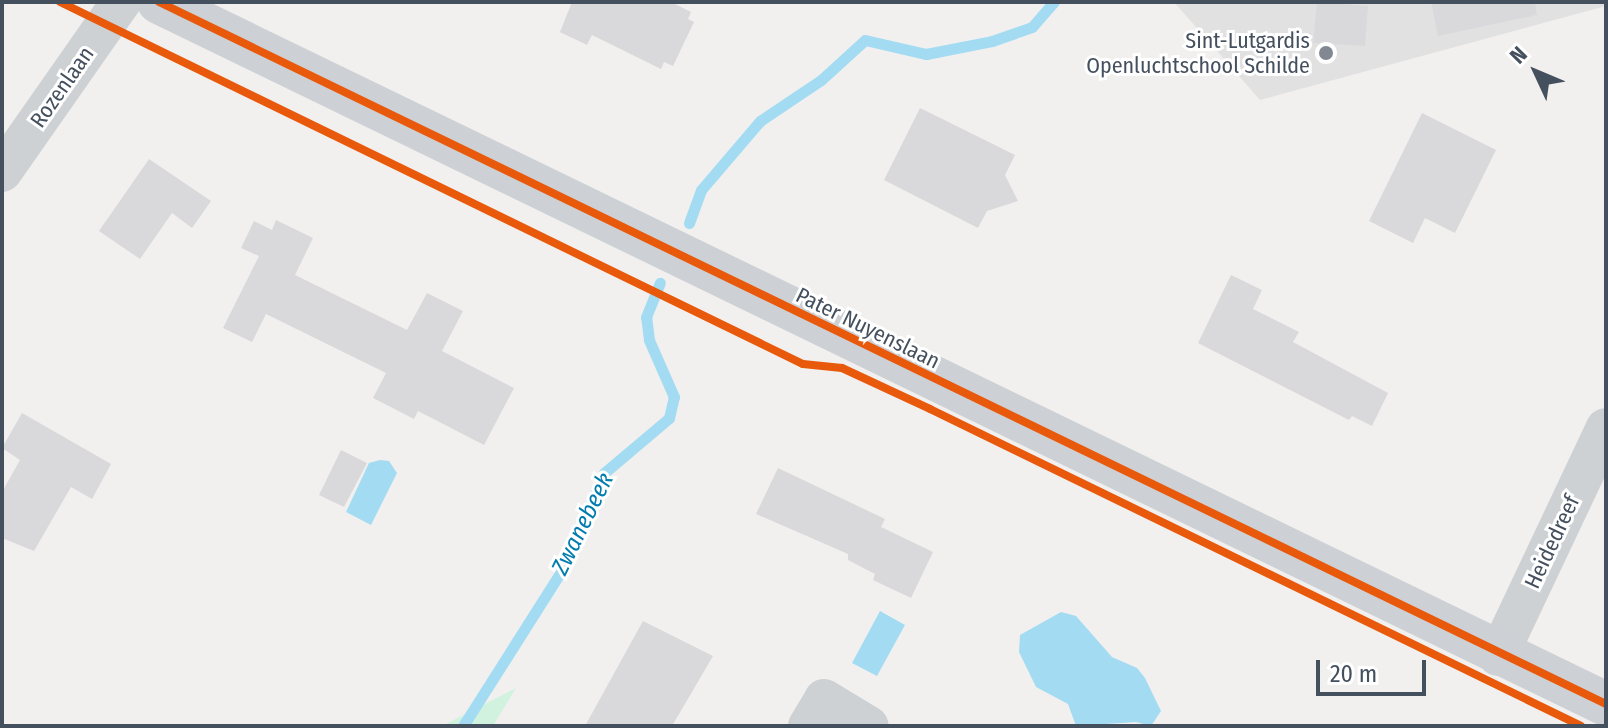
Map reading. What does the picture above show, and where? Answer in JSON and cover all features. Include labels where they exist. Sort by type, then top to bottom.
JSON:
[{"type":"street","name":"Rozenlaan","points":[[2,172],[121,2]]},
{"type":"street","name":"Pater Nuyenslaan","points":[[159,2],[1498,656],[1606,704]]},
{"type":"street","name":"Heidedreef","points":[[1498,656],[1606,428]]},
{"type":"street","points":[[808,726],[824,699],[869,726]]},
{"type":"shaded area","name":"Sint-Lutgardis Openluchtschool Schilde","points":[[1174,2],[1606,2],[1606,6],[1260,100]]},
{"type":"green space","points":[[516,688],[493,726],[442,726]]},
{"type":"water","points":[[389,461],[397,473],[371,525],[346,512],[369,463]]},
{"type":"water","points":[[880,611],[905,625],[877,676],[852,663]]},
{"type":"water","points":[[1061,612],[1076,616],[1112,657],[1137,668],[1145,678],[1161,711],[1151,726],[1136,722],[1076,726],[1068,704],[1036,687],[1019,652],[1020,635]]},
{"type":"building","points":[[572,2],[671,2],[691,12],[688,19],[694,22],[673,66],[664,62],[661,69],[592,35],[587,45],[560,32]]},
{"type":"building","points":[[1317,2],[1368,6],[1365,46],[1313,43]]},
{"type":"building","points":[[1431,2],[1535,2],[1537,15],[1438,36]]},
{"type":"building","points":[[920,108],[1015,155],[1005,175],[1018,201],[987,211],[978,228],[884,180]]},
{"type":"building","points":[[1422,113],[1496,150],[1455,233],[1425,218],[1413,243],[1369,221]]},
{"type":"building","points":[[149,159],[211,201],[192,228],[172,213],[140,259],[99,231]]},
{"type":"building","points":[[276,220],[313,238],[295,275],[407,330],[427,293],[463,311],[442,351],[514,388],[484,445],[418,411],[414,419],[373,398],[386,373],[266,314],[252,342],[223,328],[259,256],[241,248],[254,221],[272,230]]},
{"type":"building","points":[[1231,275],[1262,290],[1253,309],[1299,332],[1293,342],[1388,393],[1372,426],[1352,416],[1349,420],[1198,343]]},
{"type":"building","points":[[22,413],[111,464],[92,499],[71,487],[34,551],[2,538],[2,492],[20,460],[2,448]]},
{"type":"building","points":[[341,450],[367,463],[344,507],[319,495]]},
{"type":"building","points":[[778,468],[885,519],[881,527],[933,552],[911,598],[873,580],[875,574],[848,560],[848,554],[756,514]]},
{"type":"building","points":[[643,621],[713,656],[672,726],[585,726]]},
{"type":"waterway","name":"Zwanebeek","points":[[689,223],[701,190],[760,121],[821,80],[865,40],[926,54],[992,41],[1032,27],[1054,2]]},
{"type":"waterway","name":"Zwanebeek","points":[[463,726],[566,564],[604,473],[669,418],[674,397],[649,340],[646,317],[660,283]]},
{"type":"cycle path","points":[[60,2],[803,364],[842,368],[1581,726]]},
{"type":"cycle path","points":[[159,2],[1606,704]]},
{"type":"place","name":"Sint-Lutgardis Openluchtschool Schilde","points":[[1326,53]]}]
